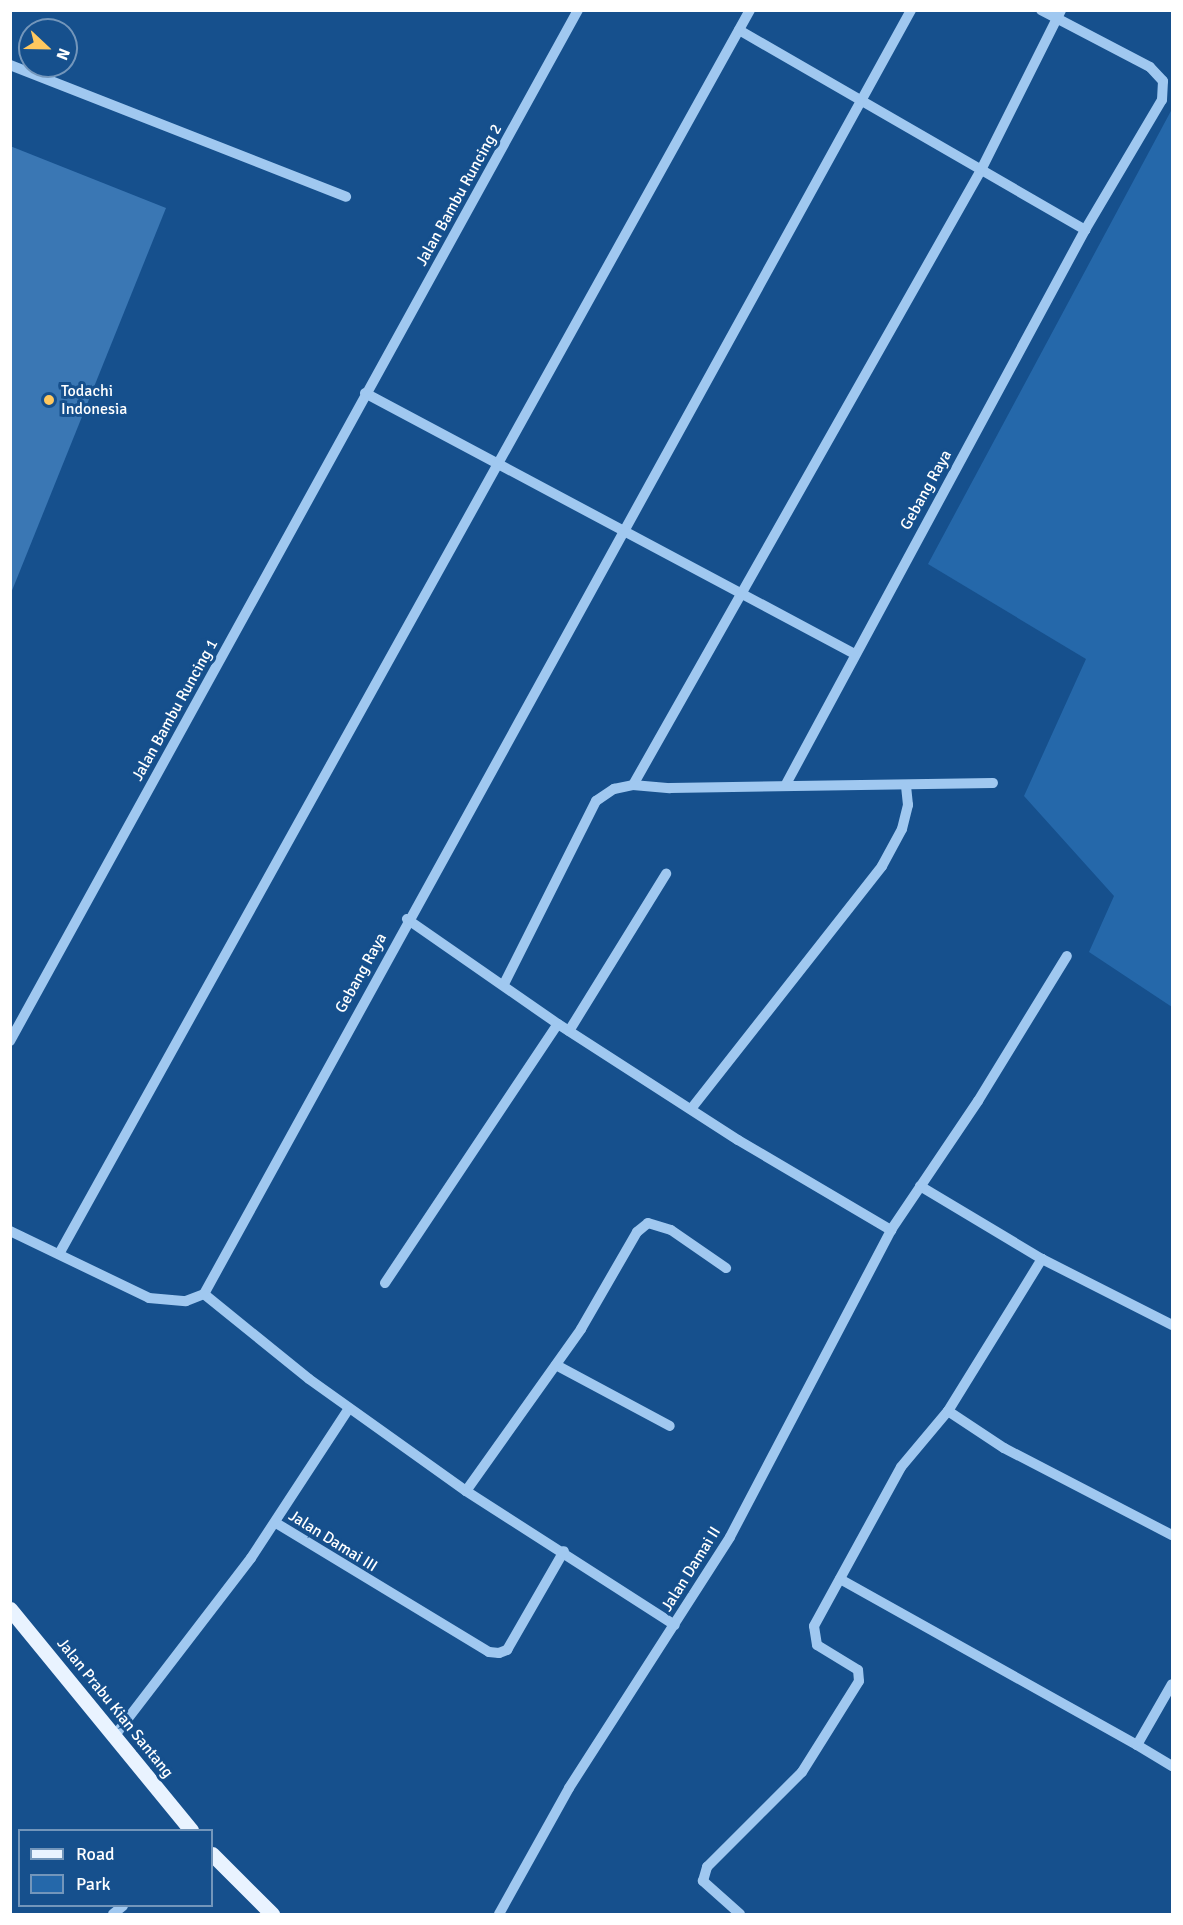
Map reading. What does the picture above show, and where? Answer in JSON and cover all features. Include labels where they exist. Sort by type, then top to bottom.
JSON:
[{"type":"main road","name":"Jalan Prabu Kian Santang","points":[[10,1609],[116,1734],[190,1829]]},
{"type":"main road","points":[[213,1855],[272,1914]]},
{"type":"street","name":"Jalan Bambu Runcing 2","points":[[365,393],[579,10]]},
{"type":"street","points":[[59,1254],[750,10]]},
{"type":"street","name":"Gebang Raya","points":[[204,1294],[407,920],[626,532],[911,10]]},
{"type":"street","name":"Gebang Raya","points":[[785,786],[853,653],[1086,230],[1162,100],[1163,81],[1150,67],[1059,15],[1041,10]]},
{"type":"street","points":[[633,785],[980,172],[1059,15]]},
{"type":"street","points":[[739,30],[980,172],[1086,230]]},
{"type":"street","points":[[10,65],[346,197]]},
{"type":"street","points":[[365,393],[853,653]]},
{"type":"street","name":"Jalan Bambu Runcing 1","points":[[10,1041],[365,393]]},
{"type":"street","points":[[504,984],[596,801],[614,789],[633,785],[906,786],[993,783]]},
{"type":"street","points":[[691,1109],[882,866],[902,830],[908,805],[906,786]]},
{"type":"street","points":[[569,1031],[666,874]]},
{"type":"street","points":[[407,920],[504,984],[558,1024],[691,1109],[891,1230]]},
{"type":"street","name":"Jalan Damai II","points":[[500,1914],[569,1788],[730,1538],[891,1230],[978,1101],[1067,956]]},
{"type":"street","points":[[385,1283],[558,1024]]},
{"type":"street","points":[[920,1186],[1042,1259],[1170,1328]]},
{"type":"street","points":[[466,1491],[556,1365],[637,1232],[648,1223],[671,1230],[726,1268]]},
{"type":"street","points":[[10,1231],[149,1298],[186,1301],[204,1294],[349,1408],[466,1491],[564,1551],[675,1624]]},
{"type":"street","points":[[740,1914],[703,1881],[707,1867],[802,1772],[859,1682],[858,1670],[817,1645],[812,1636],[901,1467],[948,1412],[1042,1259]]},
{"type":"street","points":[[556,1365],[670,1426]]},
{"type":"street","points":[[276,1523],[349,1408]]},
{"type":"street","points":[[948,1412],[1004,1448],[1173,1535]]},
{"type":"street","name":"Jalan Damai III","points":[[116,1734],[276,1523],[489,1652],[499,1653],[507,1650],[564,1551]]},
{"type":"street","points":[[840,1579],[1173,1766]]},
{"type":"street","points":[[1137,1745],[1173,1684]]},
{"type":"green space","points":[[1172,109],[1172,1007],[1089,952],[1114,896],[1024,796],[1086,659],[928,564]]},
{"type":"building","name":"Todachi Indonesia","points":[[10,146],[166,208],[11,593],[10,593]]},
{"type":"place","name":"Todachi Indonesia","points":[[49,400]]}]
